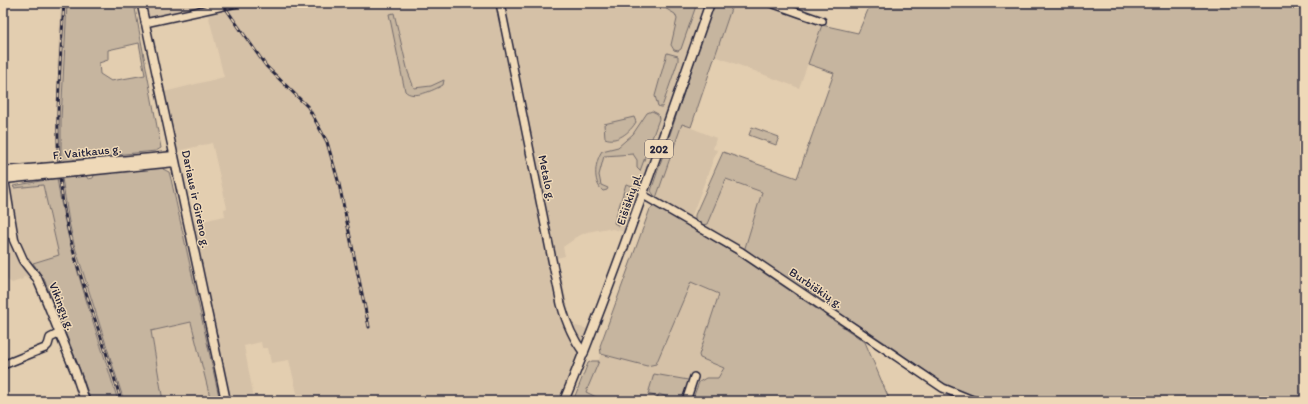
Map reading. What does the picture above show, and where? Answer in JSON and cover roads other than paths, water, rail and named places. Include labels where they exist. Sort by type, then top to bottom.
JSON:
[{"type":"main road","name":"Eišiškių pl.","points":[[564,401],[584,353],[643,195],[710,3]]},
{"type":"main road","name":"F. Vaitkaus g.","points":[[4,174],[30,168],[41,172],[174,159]]},
{"type":"main road","name":"Dariaus ir Girėno g.","points":[[174,159],[226,401]]},
{"type":"main road","name":"Vikingų g.","points":[[4,174],[14,240]]},
{"type":"main road","name":"Vikingų g.","points":[[3,217],[8,231],[24,260],[37,278],[60,333],[85,401]]},
{"type":"street","name":"Dariaus ir Girėno g.","points":[[141,3],[174,159]]},
{"type":"street","points":[[146,23],[237,3]]},
{"type":"street","name":"Metalo g.","points":[[500,3],[561,304],[568,327],[576,344],[584,353]]},
{"type":"street","points":[[771,3],[822,21]]},
{"type":"street","name":"Burbiškių g.","points":[[643,195],[740,251],[943,388],[975,401]]},
{"type":"street","points":[[3,365],[45,348],[48,345],[50,338],[60,333]]},
{"type":"street","points":[[686,401],[694,377]]},
{"type":"railway","points":[[64,3],[58,103],[58,154],[63,203],[81,278],[121,401]]},
{"type":"railway","points":[[222,3],[266,66],[308,107],[327,142],[339,184],[369,327]]}]
